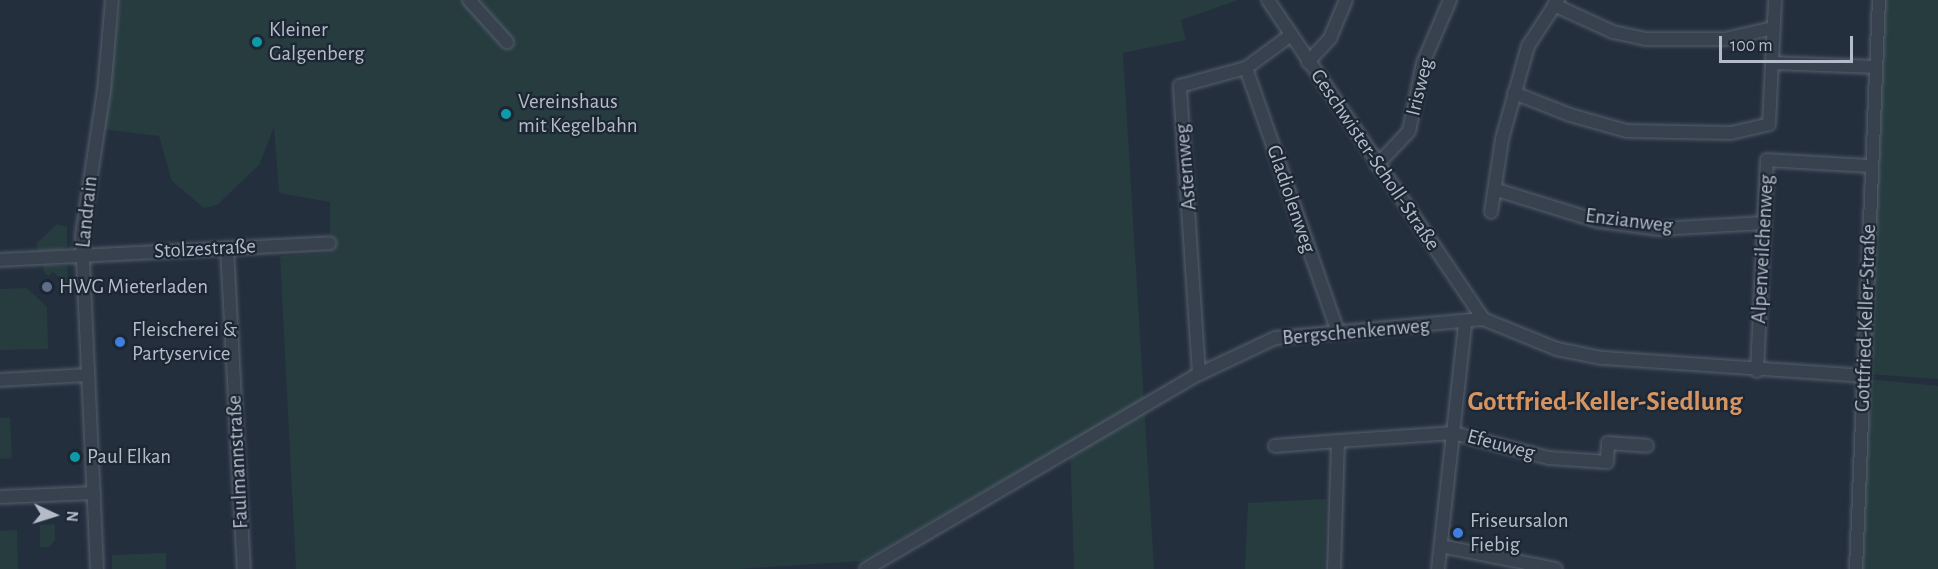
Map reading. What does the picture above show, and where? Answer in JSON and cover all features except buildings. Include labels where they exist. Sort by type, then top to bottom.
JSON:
[{"type":"street","name":"Landrain","points":[[97,569],[81,256],[112,0]]},
{"type":"street","points":[[469,0],[507,42]]},
{"type":"street","name":"Geschwister-Scholl-Straße","points":[[1268,0],[1377,165],[1483,319]]},
{"type":"street","points":[[1308,62],[1330,38],[1346,0]]},
{"type":"street","name":"Irisweg","points":[[1377,165],[1409,131],[1423,63],[1450,0]]},
{"type":"street","points":[[1514,93],[1570,116],[1627,131],[1658,135],[1731,133],[1769,124],[1775,0]]},
{"type":"street","name":"Gottfried-Keller-Straße","points":[[1856,569],[1879,0]]},
{"type":"street","points":[[1491,212],[1497,190],[1502,139],[1528,46],[1556,2],[1613,32],[1645,39],[1725,39],[1773,28]]},
{"type":"street","name":"Asternweg","points":[[1199,374],[1180,86],[1246,68],[1291,35]]},
{"type":"street","points":[[1772,63],[1876,67]]},
{"type":"street","name":"Gladiolenweg","points":[[1246,68],[1337,330]]},
{"type":"street","name":"Alpenveilchenweg","points":[[1757,371],[1767,160],[1872,166]]},
{"type":"street","name":"Enzianweg","points":[[1497,190],[1598,221],[1658,229],[1764,223]]},
{"type":"street","name":"Stolzestraße","points":[[0,260],[330,243]]},
{"type":"street","name":"Faulmannstraße","points":[[227,248],[244,569]]},
{"type":"street","points":[[1483,319],[1557,349],[1602,358],[1757,371],[1863,376]]},
{"type":"street","name":"Bergschenkenweg","points":[[866,569],[1199,374],[1275,338],[1337,330],[1465,323],[1483,319]]},
{"type":"street","points":[[1438,569],[1465,323]]},
{"type":"street","points":[[0,380],[87,375]]},
{"type":"street","name":"Efeuweg","points":[[1275,447],[1453,433],[1549,458],[1606,462],[1608,443],[1647,446]]},
{"type":"street","points":[[1334,569],[1338,441]]},
{"type":"street","points":[[0,497],[94,493]]},
{"type":"street","points":[[1441,546],[1556,569]]},
{"type":"green space","points":[[121,0],[1238,0],[1181,20],[1186,40],[1123,53],[1154,569],[1074,569],[1070,442],[862,561],[739,569],[296,569],[280,256],[330,253],[330,202],[279,193],[274,127],[259,165],[217,205],[204,208],[172,181],[159,136],[102,129]]},
{"type":"green space","points":[[1882,0],[1938,0],[1938,379],[1868,374]]},
{"type":"green space","points":[[57,224],[67,227],[67,246],[61,250],[39,251],[36,244]]},
{"type":"green space","points":[[44,265],[67,266],[69,289],[57,284],[61,279],[53,272],[48,276],[43,271]]},
{"type":"green space","points":[[27,288],[47,307],[48,349],[0,350],[0,289]]},
{"type":"green space","points":[[1868,379],[1938,386],[1938,569],[1862,569]]},
{"type":"green space","points":[[10,417],[12,458],[0,459],[0,418]]},
{"type":"green space","points":[[1326,499],[1324,569],[1245,569],[1248,503]]},
{"type":"green space","points":[[55,524],[55,540],[49,547],[40,547],[40,525]]},
{"type":"green space","points":[[17,530],[18,569],[0,569],[0,531]]},
{"type":"green space","points":[[166,553],[166,569],[112,569],[112,555]]},
{"type":"place","name":"Kleiner Galgenberg","points":[[257,42]]},
{"type":"place","name":"Vereinshaus mit Kegelbahn","points":[[506,114]]},
{"type":"place","name":"HWG Mieterladen","points":[[47,287]]},
{"type":"place","name":"Fleischerei & Partyservice","points":[[120,342]]},
{"type":"place","name":"Paul Elkan","points":[[75,457]]},
{"type":"place","name":"Friseursalon Fiebig","points":[[1458,533]]},
{"type":"district","name":"Gottfried-Keller-Siedlung","points":[[1605,402]]}]
